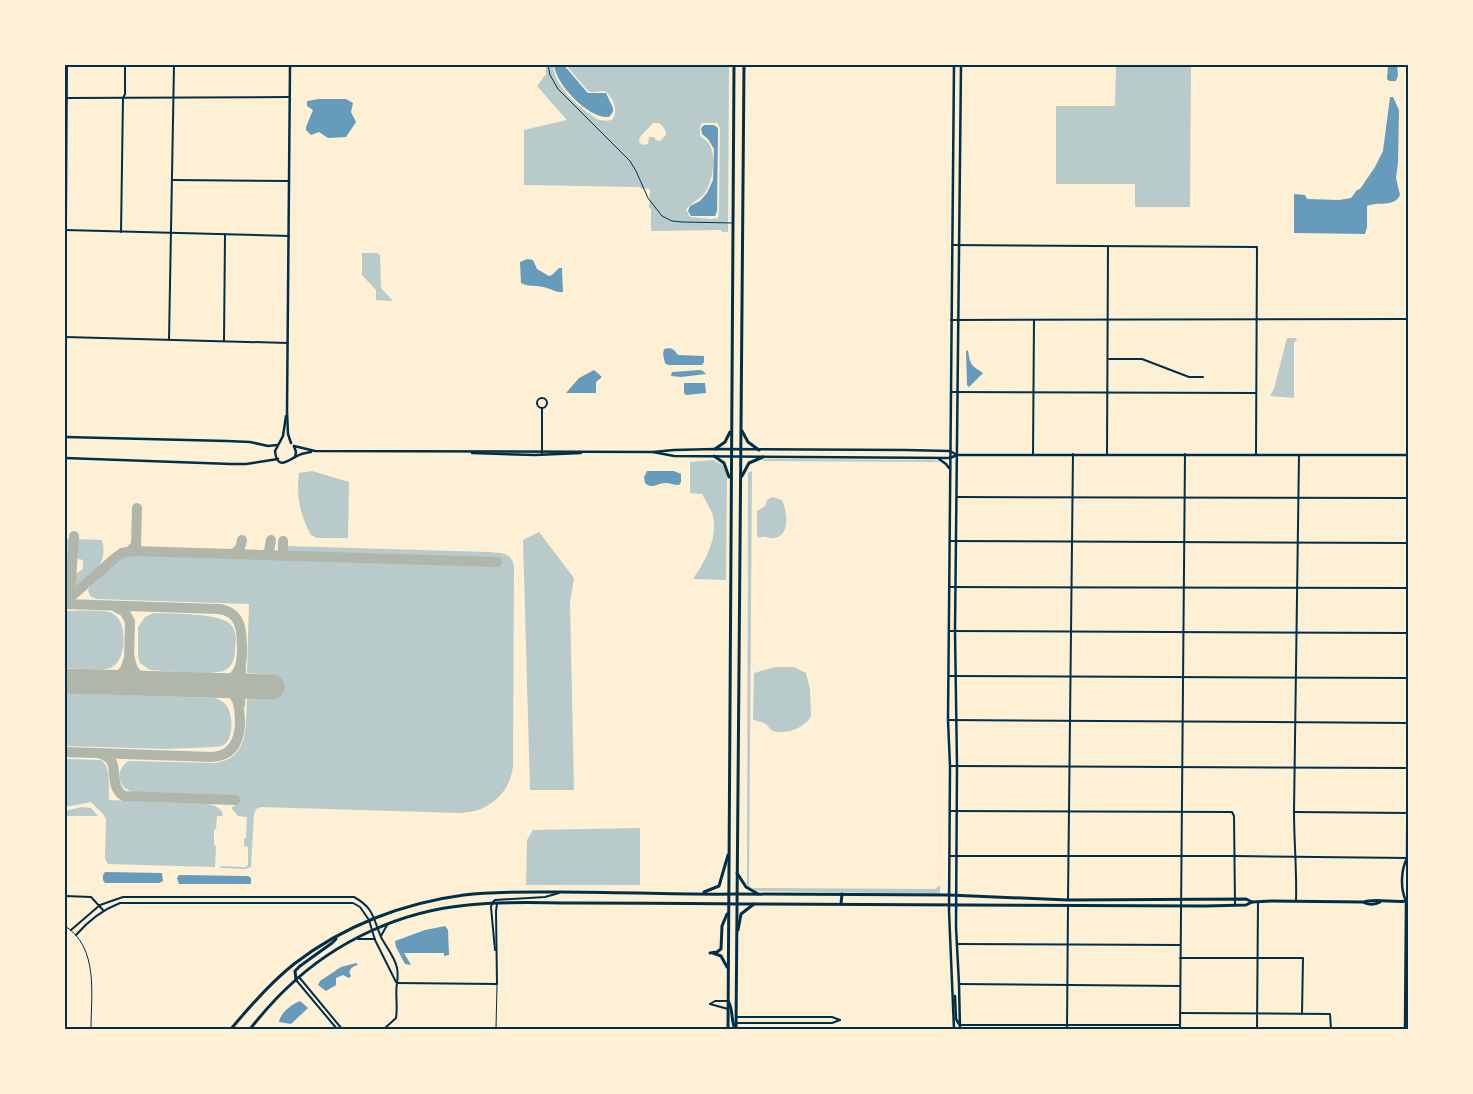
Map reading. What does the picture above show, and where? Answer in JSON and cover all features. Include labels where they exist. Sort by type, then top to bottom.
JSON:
[{"type":"main road","points":[[728,1029],[734,65]]},
{"type":"main road","points":[[736,1029],[744,65]]},
{"type":"main road","points":[[733,223],[743,223]]},
{"type":"main road","points":[[715,450],[725,442],[731,429]]},
{"type":"main road","points":[[741,429],[748,442],[760,450]]},
{"type":"main road","points":[[714,456],[724,463],[731,480]]},
{"type":"main road","points":[[741,478],[750,463],[763,457]]},
{"type":"main road","points":[[730,647],[740,648]]},
{"type":"main road","points":[[699,893],[719,886],[729,848]]},
{"type":"main road","points":[[737,872],[746,887],[758,894]]},
{"type":"main road","points":[[231,1029],[264,991],[294,964],[338,936],[369,920],[442,899],[494,893],[949,895],[1068,900],[1246,899],[1252,902],[1363,902],[1376,900],[1380,902],[1408,902]]},
{"type":"main road","points":[[841,904],[842,894]]},
{"type":"main road","points":[[250,1029],[273,1001],[296,980],[331,953],[372,930],[413,915],[446,907],[492,903],[1180,906],[1246,905],[1252,902]]},
{"type":"main road","points":[[737,938],[741,914],[754,904]]},
{"type":"main road","points":[[728,968],[721,956],[710,953],[717,952],[721,948],[722,926],[729,911]]},
{"type":"main road","points":[[296,980],[296,971],[300,966],[332,943],[338,936]]},
{"type":"main road","points":[[728,1001],[731,1004],[732,1019],[736,1029]]},
{"type":"street","points":[[67,65],[65,230],[289,236]]},
{"type":"street","points":[[121,232],[125,65]]},
{"type":"street","points":[[169,340],[174,65]]},
{"type":"street","points":[[290,65],[287,411],[288,434],[296,452],[295,457]]},
{"type":"street","points":[[954,65],[948,720],[950,766],[949,904],[956,1028]]},
{"type":"street","points":[[960,1025],[956,944],[956,540],[961,65]]},
{"type":"street","points":[[66,98],[290,97]]},
{"type":"street","points":[[953,159],[960,159]]},
{"type":"street","points":[[173,180],[289,181]]},
{"type":"street","points":[[224,341],[225,235]]},
{"type":"street","points":[[952,245],[1257,247],[1256,454]]},
{"type":"street","points":[[1107,454],[1109,359],[1108,246]]},
{"type":"street","points":[[952,320],[1408,319]]},
{"type":"street","points":[[1033,454],[1034,320]]},
{"type":"street","points":[[65,337],[288,343]]},
{"type":"street","points":[[1109,359],[1142,359],[1189,376],[1203,377]]},
{"type":"street","points":[[951,392],[1257,393]]},
{"type":"street","points":[[542,408],[542,453]]},
{"type":"street","points":[[278,460],[275,453],[284,434],[287,411]]},
{"type":"street","points":[[65,437],[246,442],[268,446],[286,441],[291,443]]},
{"type":"street","points":[[294,446],[315,451],[542,453],[653,452],[674,450],[905,450],[950,451],[958,455]]},
{"type":"street","points":[[794,450],[794,457]]},
{"type":"street","points":[[807,450],[807,457]]},
{"type":"street","points":[[847,450],[847,457]]},
{"type":"street","points":[[905,450],[905,457]]},
{"type":"street","points":[[65,458],[239,464],[278,460],[288,462],[295,457],[315,451]]},
{"type":"street","points":[[653,452],[674,456],[932,458],[950,458],[958,455],[1033,454],[1408,455]]},
{"type":"street","points":[[1067,1029],[1073,454]]},
{"type":"street","points":[[1180,1029],[1185,454]]},
{"type":"street","points":[[1296,901],[1297,868],[1294,856],[1294,812],[1299,455]]},
{"type":"street","points":[[932,458],[943,460],[950,470]]},
{"type":"street","points":[[957,497],[1408,498]]},
{"type":"street","points":[[949,540],[1408,543]]},
{"type":"street","points":[[949,587],[1408,588]]},
{"type":"street","points":[[949,631],[1408,633]]},
{"type":"street","points":[[949,650],[956,650]]},
{"type":"street","points":[[949,676],[1408,678]]},
{"type":"street","points":[[948,720],[1408,723]]},
{"type":"street","points":[[1408,729],[1408,859],[1403,866],[1403,894],[1408,902]]},
{"type":"street","points":[[950,766],[1408,768]]},
{"type":"street","points":[[950,811],[1232,812],[1234,816],[1235,905]]},
{"type":"street","points":[[1294,812],[1408,813]]},
{"type":"street","points":[[950,856],[1294,856],[1408,859]]},
{"type":"street","points":[[396,983],[497,984],[492,903],[497,899],[545,897],[564,892]]},
{"type":"street","points":[[65,896],[92,897],[104,910]]},
{"type":"street","points":[[71,930],[100,905],[123,897],[354,897],[364,902],[375,918],[381,936],[397,966],[396,1018],[384,1029]]},
{"type":"street","points":[[1405,1029],[1408,897]]},
{"type":"street","points":[[1257,1029],[1258,902]]},
{"type":"street","points":[[76,934],[104,910],[120,903],[353,903],[360,907],[369,920],[375,939],[396,983]]},
{"type":"street","points":[[496,955],[497,903]]},
{"type":"street","points":[[381,936],[388,924]]},
{"type":"street","points":[[356,939],[375,939]]},
{"type":"street","points":[[956,944],[1180,945]]},
{"type":"street","points":[[1180,958],[1303,958],[1302,1014]]},
{"type":"street","points":[[300,977],[342,1029]]},
{"type":"street","points":[[296,980],[337,1029]]},
{"type":"street","points":[[959,984],[1180,986]]},
{"type":"street","points":[[953,990],[956,1019],[960,1025]]},
{"type":"street","points":[[728,1001],[715,1001],[710,1004],[728,1009]]},
{"type":"street","points":[[327,1018],[328,1012]]},
{"type":"street","points":[[1180,1014],[1330,1014],[1331,1029]]},
{"type":"street","points":[[736,1017],[832,1017],[840,1020],[832,1023],[736,1023]]},
{"type":"street","points":[[956,1028],[960,1025],[1180,1025]]},
{"type":"lane","points":[[548,65],[550,75],[558,89],[632,164],[648,198],[660,215],[675,222],[733,223]]},
{"type":"lane","points":[[65,926],[76,934],[90,963],[92,1029]]},
{"type":"lane","points":[[496,1029],[497,984]]},
{"type":"shaded area","points":[[546,65],[553,65],[558,81],[569,96],[597,119],[606,121],[612,120],[615,112],[610,96],[604,91],[589,91],[566,65],[729,65],[728,232],[722,232],[721,230],[651,231],[650,189],[639,187],[524,185],[524,130],[567,120],[537,86],[546,74]],"holes":[[[653,123],[659,123],[665,130],[666,135],[660,141],[654,137],[649,137],[648,144],[642,145],[639,142],[640,137]],[[702,123],[717,123],[720,128],[718,218],[690,217],[686,210],[707,190],[712,172],[713,159],[711,148],[700,136]]]},
{"type":"shaded area","points":[[1191,65],[1190,207],[1135,207],[1135,184],[1056,184],[1056,106],[1115,106],[1116,66]]},
{"type":"shaded area","points":[[362,253],[377,253],[380,255],[381,288],[393,301],[376,300],[376,290],[362,275]]},
{"type":"shaded area","points":[[1287,338],[1296,338],[1297,340],[1294,342],[1294,398],[1270,396],[1274,389]]},
{"type":"shaded area","points":[[763,459],[932,460],[942,462],[763,461]]},
{"type":"shaded area","points":[[713,460],[723,465],[727,475],[726,580],[693,579],[709,549],[714,533],[714,524],[712,513],[702,494],[690,493],[690,462]]},
{"type":"shaded area","points":[[945,466],[940,894],[756,891],[747,885],[748,473],[752,471],[749,885],[752,888],[935,889],[940,885]]},
{"type":"shaded area","points":[[312,471],[349,482],[348,538],[317,538],[311,535],[304,520],[298,490],[299,473]]},
{"type":"shaded area","points":[[772,497],[782,500],[786,516],[785,528],[783,533],[774,538],[759,538],[757,536],[757,511],[765,506],[767,500]]},
{"type":"shaded area","points":[[539,532],[574,578],[570,602],[574,790],[530,790],[523,540]]},
{"type":"shaded area","points":[[65,539],[70,539],[67,592],[65,594]]},
{"type":"shaded area","points":[[77,539],[102,540],[104,548],[101,563],[97,569],[74,589],[74,575],[83,569],[83,560],[78,559],[76,554]]},
{"type":"shaded area","points":[[286,546],[488,552],[505,554],[511,558],[514,567],[513,766],[507,785],[496,800],[480,809],[461,813],[261,807],[256,809],[254,814],[251,867],[246,869],[222,868],[219,866],[246,867],[248,865],[248,847],[244,846],[247,817],[238,816],[232,809],[235,806],[235,796],[136,792],[130,791],[121,784],[119,775],[128,761],[216,763],[227,760],[235,754],[243,739],[247,699],[272,699],[273,675],[247,673],[249,604],[96,599],[90,596],[88,590],[91,585],[107,569],[124,557],[139,554],[498,565],[498,558],[290,552]]},
{"type":"shaded area","points":[[65,611],[102,611],[112,613],[117,617],[121,623],[124,640],[121,657],[117,663],[112,667],[102,669],[65,668]]},
{"type":"shaded area","points":[[154,613],[207,616],[226,621],[235,632],[235,656],[233,662],[223,671],[208,673],[150,670],[140,663],[138,657],[138,627],[145,617]]},
{"type":"shaded area","points":[[775,667],[794,667],[806,673],[810,689],[811,716],[795,730],[773,731],[764,723],[753,719],[754,673]]},
{"type":"shaded area","points":[[65,693],[216,698],[224,702],[228,709],[232,726],[231,732],[226,743],[215,747],[166,749],[65,746]]},
{"type":"shaded area","points":[[65,759],[101,760],[107,768],[109,778],[109,800],[207,804],[218,807],[223,816],[217,816],[216,829],[214,830],[214,845],[216,846],[215,867],[108,864],[105,859],[106,819],[103,814],[91,802],[65,807]]},
{"type":"shaded area","points":[[82,807],[91,808],[98,816],[65,816],[65,811]]},
{"type":"shaded area","points":[[640,828],[640,885],[526,885],[527,840],[533,830]]},
{"type":"water","points":[[554,65],[563,65],[588,93],[606,93],[613,108],[613,112],[609,117],[592,113],[583,107],[567,91],[556,73]]},
{"type":"water","points":[[1388,65],[1397,65],[1398,75],[1396,81],[1389,81],[1387,79]]},
{"type":"water","points":[[1390,97],[1393,97],[1399,110],[1396,178],[1400,195],[1394,202],[1367,206],[1365,234],[1294,233],[1294,194],[1305,195],[1307,199],[1339,200],[1351,198],[1360,189],[1383,151]]},
{"type":"water","points":[[346,99],[353,103],[351,112],[356,122],[346,137],[328,138],[319,132],[311,135],[306,130],[313,110],[307,106],[307,101]]},
{"type":"water","points":[[704,125],[714,125],[718,128],[717,211],[715,216],[691,216],[688,211],[690,206],[700,201],[707,193],[713,180],[714,149],[708,139],[702,134],[701,128]]},
{"type":"water","points":[[527,259],[533,260],[537,269],[549,276],[559,268],[562,268],[563,292],[521,283],[520,262]]},
{"type":"water","points":[[670,348],[678,355],[704,356],[704,362],[702,365],[668,365],[665,363],[663,354],[664,349]]},
{"type":"water","points":[[968,350],[972,364],[983,373],[969,387],[967,385],[966,351]]},
{"type":"water","points":[[594,370],[602,377],[596,382],[596,393],[566,393],[579,378]]},
{"type":"water","points":[[700,370],[706,374],[681,377],[671,376],[672,372]]},
{"type":"water","points":[[684,383],[705,383],[706,393],[686,395],[684,393]]},
{"type":"water","points":[[647,471],[674,471],[681,474],[681,482],[679,485],[662,483],[650,486],[645,483],[644,477]]},
{"type":"water","points":[[105,872],[162,873],[163,881],[159,883],[105,883],[103,875]]},
{"type":"water","points":[[179,875],[248,876],[251,878],[251,883],[179,884],[177,878]]},
{"type":"water","points":[[445,926],[448,930],[449,955],[444,956],[444,953],[404,953],[411,965],[405,964],[395,941],[425,930]]},
{"type":"water","points":[[356,963],[358,965],[351,969],[351,976],[349,978],[343,975],[336,978],[336,985],[326,991],[318,985],[320,981],[341,967]]},
{"type":"water","points":[[300,1001],[308,1008],[291,1024],[279,1022],[287,1009]]},
{"type":"taxiway","points":[[130,551],[136,545],[137,508]]},
{"type":"taxiway","points":[[67,600],[70,594],[74,536]]},
{"type":"taxiway","points":[[235,553],[240,548],[242,540]]},
{"type":"taxiway","points":[[265,555],[269,551],[271,540]]},
{"type":"taxiway","points":[[283,541],[283,555]]},
{"type":"taxiway","points":[[65,602],[115,558],[122,553],[133,551],[497,562]]},
{"type":"taxiway","points":[[65,604],[219,609],[232,614],[241,629],[242,657],[236,673],[230,680],[220,685]]},
{"type":"taxiway","points":[[70,680],[109,681],[125,670],[129,658],[130,622],[125,612],[114,606]]},
{"type":"taxiway","points":[[130,658],[132,668],[137,675],[144,679],[161,683],[188,683]]},
{"type":"taxiway","points":[[240,705],[241,667]]},
{"type":"taxiway","points":[[65,752],[212,757],[225,754],[233,747],[238,737],[240,712],[235,696],[220,685]]},
{"type":"taxiway","points":[[101,754],[108,757],[112,762],[118,791],[124,796],[235,800]]},
{"type":"runway","points":[[65,681],[272,687]]}]
